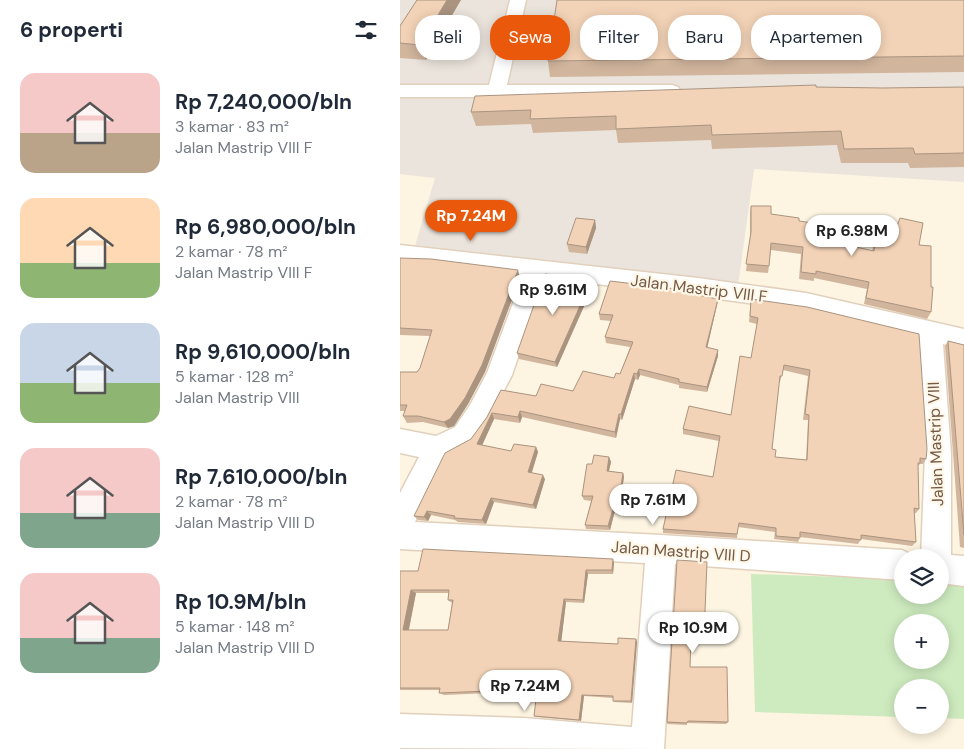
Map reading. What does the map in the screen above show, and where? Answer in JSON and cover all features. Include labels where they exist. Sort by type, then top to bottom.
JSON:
[{"type":"street","points":[[498,91],[518,0]]},
{"type":"street","points":[[400,91],[686,91]]},
{"type":"street","name":"Jalan Mastrip VIII F","points":[[400,253],[698,287],[806,302],[964,339]]},
{"type":"street","points":[[400,441],[437,448],[464,436],[473,424],[499,375],[537,269]]},
{"type":"street","name":"Jalan Mastrip VIII","points":[[930,330],[938,454],[936,549]]},
{"type":"street","points":[[400,522],[437,448]]},
{"type":"street","name":"Jalan Mastrip VIII D","points":[[400,535],[661,549],[894,564]]},
{"type":"street","points":[[400,731],[474,733],[619,742],[647,747],[661,549]]},
{"type":"street","points":[[949,569],[964,571]]},
{"type":"shaded area","points":[[400,0],[964,0],[964,182],[754,169],[738,286],[413,253],[435,178],[400,174]]},
{"type":"green space","points":[[751,574],[894,579],[894,604],[949,604],[949,580],[964,581],[964,719],[949,718],[949,679],[894,679],[894,717],[755,712]]},
{"type":"building","points":[[417,0],[447,0],[438,15],[415,15],[415,44],[400,43],[400,26]]},
{"type":"building","points":[[557,0],[964,0],[964,56],[881,57],[881,15],[751,15],[751,59],[741,59],[741,15],[668,15],[668,60],[658,60],[658,15],[580,15],[580,60],[631,60],[548,61],[570,60],[570,15],[555,15]]},
{"type":"building","points":[[816,85],[816,87],[882,88],[964,87],[964,153],[915,154],[913,148],[844,149],[841,131],[712,135],[711,125],[616,129],[616,116],[530,119],[531,110],[471,112],[475,96]]},
{"type":"building","points":[[751,206],[771,206],[771,214],[799,218],[799,221],[826,225],[824,240],[874,251],[877,232],[893,236],[900,218],[923,223],[919,245],[931,246],[931,287],[933,287],[931,312],[866,298],[869,282],[816,271],[816,274],[801,272],[803,247],[771,243],[769,266],[746,264],[751,232]]},
{"type":"building","points":[[576,218],[595,220],[586,247],[567,244]]},
{"type":"building","points":[[400,258],[431,259],[518,270],[482,365],[465,398],[450,419],[444,422],[418,416],[403,416],[407,405],[400,405],[400,372],[417,372],[432,330],[400,328]]},
{"type":"building","points":[[545,274],[592,279],[555,362],[517,353]]},
{"type":"building","points":[[610,281],[702,292],[702,296],[718,299],[706,347],[718,350],[707,387],[679,382],[679,379],[639,369],[637,374],[634,373],[621,414],[619,414],[615,432],[520,411],[518,417],[492,413],[477,444],[511,451],[514,444],[536,447],[528,472],[543,475],[533,505],[491,498],[482,520],[454,518],[455,516],[427,511],[424,517],[414,516],[445,453],[471,439],[487,417],[501,390],[536,396],[541,384],[573,391],[583,371],[614,378],[616,373],[620,374],[633,342],[605,337],[613,315],[599,314]]},
{"type":"building","points":[[751,299],[807,307],[919,334],[927,449],[926,459],[920,458],[920,463],[918,463],[919,509],[914,508],[916,542],[861,535],[861,540],[800,532],[800,538],[776,536],[776,528],[739,523],[737,534],[663,529],[676,470],[713,477],[720,436],[683,429],[689,406],[731,415],[740,356],[751,358],[758,318],[750,316]],"holes":[[[784,365],[810,370],[805,414],[809,415],[807,460],[775,457],[776,450],[772,449],[780,376],[782,376]]]},
{"type":"building","points":[[948,341],[964,345],[964,535]]},
{"type":"building","points":[[594,455],[609,457],[607,471],[623,473],[619,499],[616,499],[608,526],[585,525],[593,496],[582,496],[587,464],[592,464]]},
{"type":"building","points":[[423,549],[613,559],[612,570],[586,570],[583,600],[564,599],[558,641],[618,644],[618,638],[636,639],[631,701],[613,701],[613,696],[582,695],[579,720],[534,716],[537,691],[439,693],[440,688],[400,688],[400,571],[418,571]],"holes":[[[411,590],[449,590],[448,600],[453,600],[448,630],[403,630]]]},
{"type":"building","points":[[677,560],[707,562],[704,635],[691,635],[690,667],[727,667],[728,722],[667,722]]}]
